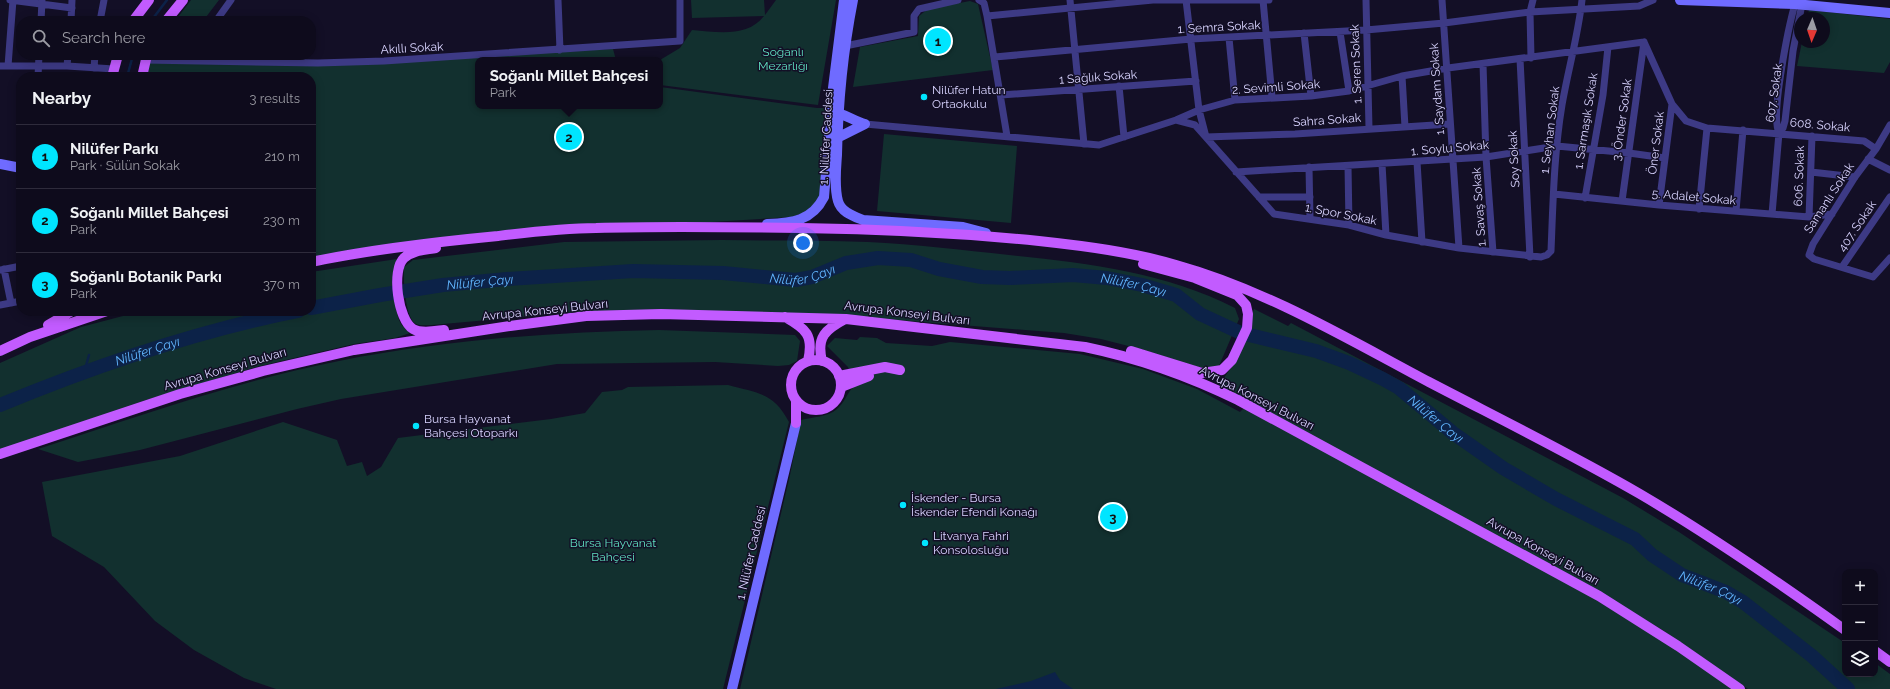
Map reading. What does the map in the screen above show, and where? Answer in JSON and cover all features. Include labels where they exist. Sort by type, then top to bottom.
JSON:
[{"type":"main road","points":[[137,16],[149,0]]},
{"type":"main road","points":[[170,16],[183,0]]},
{"type":"main road","name":"1. Nilüfer Caddesi","points":[[717,227],[772,224],[797,220],[810,216],[819,207],[824,197],[833,138],[837,43],[844,0]]},
{"type":"main road","name":"1. Nilüfer Caddesi","points":[[835,113],[853,0]]},
{"type":"main road","points":[[1680,0],[1799,2],[1890,13]]},
{"type":"main road","points":[[113,72],[117,60]]},
{"type":"main road","points":[[143,72],[146,60]]},
{"type":"main road","points":[[835,113],[865,124]]},
{"type":"main road","points":[[833,138],[865,124]]},
{"type":"main road","name":"1. Nilüfer Caddesi","points":[[833,138],[838,201],[842,209],[850,215],[863,220],[875,222],[963,227],[1000,237]]},
{"type":"main road","points":[[0,164],[16,167]]},
{"type":"main road","points":[[316,261],[405,245],[503,235],[594,228],[717,227],[871,229],[1000,237],[1068,244],[1136,255],[1179,266],[1237,286],[1302,315],[1639,494],[1784,586],[1842,628]]},
{"type":"main road","points":[[503,235],[417,251],[404,259],[399,267],[396,280],[402,316],[412,329],[419,331],[431,331],[510,326]]},
{"type":"main road","points":[[1011,338],[1065,337],[1104,344],[1202,373],[1222,370],[1232,360],[1247,328],[1248,314],[1246,305],[1237,295],[1175,272],[1068,244]]},
{"type":"main road","name":"Avrupa Konseyi Bulvarı","points":[[0,454],[180,394],[263,371],[354,350],[586,316],[661,314],[783,316],[846,319],[1078,346],[1118,353],[1204,383],[1238,400],[1598,596],[1678,646],[1740,689]]},
{"type":"main road","points":[[30,337],[64,316]]},
{"type":"main road","points":[[0,351],[30,337],[92,316]]},
{"type":"main road","points":[[783,316],[799,325],[808,334],[810,343],[808,361]]},
{"type":"main road","points":[[822,361],[821,340],[825,332],[846,319]]},
{"type":"main road","points":[[796,400],[810,409],[825,408],[832,404],[839,395],[841,387],[839,376],[833,366],[822,361],[808,361],[800,366],[792,377],[792,390],[796,400],[796,423]]},
{"type":"main road","points":[[839,376],[885,367],[900,370],[866,377],[841,387]]},
{"type":"main road","points":[[796,423],[810,409]]},
{"type":"main road","name":"1. Nilüfer Caddesi","points":[[732,689],[796,423]]},
{"type":"main road","points":[[1878,653],[1890,662]]},
{"type":"street","points":[[8,66],[12,0],[42,2],[72,8]]},
{"type":"street","points":[[71,16],[72,0]]},
{"type":"street","points":[[101,16],[104,0]]},
{"type":"street","points":[[220,16],[231,0]]},
{"type":"street","points":[[558,0],[560,50]]},
{"type":"street","name":"Akıllı Sokak","points":[[241,60],[318,63],[384,61],[560,50],[680,40],[680,0]]},
{"type":"street","points":[[845,46],[914,32],[914,16],[919,9],[930,3],[958,0]]},
{"type":"street","points":[[979,0],[984,3],[987,16],[1007,136]]},
{"type":"street","points":[[1070,0],[1084,144]]},
{"type":"street","points":[[987,16],[1145,0],[1269,0]]},
{"type":"street","points":[[1186,0],[1199,110],[1206,137]]},
{"type":"street","points":[[1263,0],[1272,97]]},
{"type":"street","name":"1. Seren Sokak","points":[[1366,0],[1369,128]]},
{"type":"street","name":"1. Saydam Sokak","points":[[1442,0],[1448,68],[1450,124],[1459,248]]},
{"type":"street","points":[[1531,58],[1530,12],[1533,0]]},
{"type":"street","name":"1. Seyhan Sokak","points":[[1541,257],[1547,255],[1551,251],[1557,146],[1562,106],[1574,51],[1582,0]]},
{"type":"street","name":"1. Semra Sokak","points":[[995,57],[1191,39],[1366,30],[1444,23],[1530,12],[1639,6],[1653,0]]},
{"type":"street","points":[[41,16],[42,2]]},
{"type":"street","name":"607. Sokak","points":[[1772,214],[1779,132],[1776,128],[1778,97],[1786,43],[1799,2]]},
{"type":"street","points":[[1340,32],[1349,91]]},
{"type":"street","points":[[1304,33],[1311,96]]},
{"type":"street","points":[[1229,38],[1235,100]]},
{"type":"street","name":"2. Sevimli Sokak","points":[[865,124],[1099,145],[1176,120],[1199,110],[1235,100],[1311,96],[1349,91],[1402,76],[1448,68],[1644,42]]},
{"type":"street","name":"Öner Sokak","points":[[1644,42],[1672,104],[1659,205]]},
{"type":"street","name":"3. Önder Sokak","points":[[1622,201],[1644,42]]},
{"type":"street","name":"1. Sarmaşık Sokak","points":[[1585,198],[1602,95],[1608,47]]},
{"type":"street","name":"Soy Sokak","points":[[1520,59],[1530,257]]},
{"type":"street","points":[[38,72],[39,60]]},
{"type":"street","points":[[67,66],[68,60]]},
{"type":"street","points":[[94,68],[95,60]]},
{"type":"street","name":"1. Savaş Sokak","points":[[1483,64],[1486,157],[1493,252]]},
{"type":"street","points":[[0,66],[67,66],[94,68],[109,72]]},
{"type":"street","points":[[1402,76],[1405,127]]},
{"type":"street","name":"1 Sağlık Sokak","points":[[1001,96],[1196,81]]},
{"type":"street","points":[[1119,86],[1124,137]]},
{"type":"street","name":"608. Sokak","points":[[1672,104],[1686,120],[1707,128],[1779,132],[1864,141],[1876,149]]},
{"type":"street","name":"1. Spor Sokak","points":[[1176,120],[1195,125],[1274,214],[1310,218],[1349,225],[1386,235],[1459,248],[1530,257],[1541,257]]},
{"type":"street","name":"Sahra Sokak","points":[[1206,137],[1295,134],[1369,128],[1450,124]]},
{"type":"street","name":"Samanlı Sokak","points":[[1842,267],[1814,259],[1809,255],[1814,244],[1855,177],[1888,133],[1890,125]]},
{"type":"street","points":[[1699,209],[1707,128]]},
{"type":"street","points":[[1736,211],[1743,130]]},
{"type":"street","name":"606. Sokak","points":[[1809,217],[1812,136]]},
{"type":"street","name":"1. Soylu Sokak","points":[[1236,172],[1309,166],[1348,166],[1486,157],[1557,146],[1665,158]]},
{"type":"street","points":[[1868,159],[1890,170]]},
{"type":"street","points":[[1417,162],[1422,242]]},
{"type":"street","points":[[1382,164],[1386,235]]},
{"type":"street","points":[[1309,166],[1310,218]]},
{"type":"street","points":[[1348,166],[1349,225]]},
{"type":"street","points":[[1811,172],[1855,177]]},
{"type":"street","name":"5. Adalet Sokak","points":[[1554,194],[1699,209],[1809,217],[1832,214]]},
{"type":"street","points":[[1258,197],[1310,197]]},
{"type":"street","name":"407. Sokak","points":[[1842,267],[1890,197]]},
{"type":"street","points":[[1842,267],[1873,277],[1890,258]]},
{"type":"street","points":[[11,303],[2,270],[16,267]]},
{"type":"street","points":[[0,305],[16,302]]},
{"type":"green space","points":[[191,0],[219,0],[207,16],[179,16]]},
{"type":"green space","name":"Soğanlı Mezarlığı","points":[[691,0],[764,0],[765,15],[776,0],[836,0],[818,105],[663,85],[663,58],[680,48],[692,30],[721,32],[740,31],[757,23],[764,16],[692,18]]},
{"type":"green space","points":[[970,1],[978,4],[993,70],[853,87],[860,47],[918,36],[919,16],[928,9]]},
{"type":"green space","points":[[1809,10],[1827,12],[1808,12]]},
{"type":"green space","points":[[1830,12],[1890,19],[1890,62],[1884,73],[1797,66],[1801,48],[1830,48]]},
{"type":"green space","points":[[613,49],[615,57],[475,57],[475,109],[663,109],[663,87],[817,108],[828,108],[820,200],[809,211],[791,217],[696,223],[618,223],[316,257],[316,72],[147,72],[148,62],[294,65]]},
{"type":"green space","points":[[884,134],[1017,146],[1011,223],[877,211]]},
{"type":"green space","points":[[722,240],[886,243],[938,247],[1096,266],[1153,278],[1208,296],[1235,308],[1239,319],[1219,366],[1211,371],[1144,350],[1101,339],[1064,333],[846,316],[712,312],[588,311],[422,325],[416,324],[412,320],[407,306],[404,288],[404,267],[413,260],[564,242]]},
{"type":"green space","points":[[397,259],[394,282],[396,310],[401,324],[410,333],[395,338],[354,344],[256,367],[146,400],[0,450],[0,363],[81,327],[123,316],[316,316],[316,271]]},
{"type":"green space","points":[[1254,309],[1288,326],[1291,323],[1623,498],[1679,532],[1842,641],[1842,677],[1878,677],[1878,665],[1890,674],[1890,689],[1748,689],[1661,629],[1590,587],[1219,385],[1237,359]]},
{"type":"green space","points":[[659,330],[795,335],[800,341],[797,361],[789,365],[778,366],[715,362],[557,364],[341,399],[140,450],[78,462],[38,449],[225,389],[301,369],[339,361],[458,342],[498,338]]},
{"type":"green space","points":[[860,337],[877,338],[886,343],[932,346],[950,342],[1080,354],[1143,369],[1197,389],[1240,412],[1244,408],[1580,590],[1668,644],[1733,689],[740,689],[790,475],[801,420],[833,412],[850,392],[854,386],[848,367],[827,346],[835,338],[857,340]]},
{"type":"green space","name":"Bursa Hayvanat Bahçesi","points":[[728,385],[757,393],[771,400],[783,412],[789,422],[723,689],[276,689],[244,678],[194,650],[155,621],[104,567],[52,536],[42,482],[180,456],[283,422],[337,440],[347,466],[362,462],[367,476],[381,467],[398,438],[551,419],[585,413],[602,392],[622,390],[628,387]]},
{"type":"water","points":[[1055,672],[1060,680],[1073,689],[996,689],[1031,681]]},
{"type":"waterway","points":[[155,16],[167,0]]},
{"type":"waterway","points":[[128,72],[132,60]]},
{"type":"waterway","name":"Nilüfer Çayı","points":[[316,307],[443,285],[507,279],[633,271],[723,273],[796,280],[812,277],[846,263],[878,258],[911,260],[939,269],[982,277],[1010,278],[1073,275],[1107,278],[1142,285],[1176,295],[1200,314],[1241,333],[1316,351],[1349,363],[1399,388],[1453,433],[1503,468],[1556,499],[1635,539],[1652,555],[1682,575],[1726,592],[1743,602],[1812,656],[1848,689]]},
{"type":"waterway","name":"Nilüfer Çayı","points":[[0,405],[73,376],[147,350],[222,328],[274,316]]},
{"type":"waterway","points":[[84,373],[89,355]]},
{"type":"place","name":"Nilüfer Parkı","points":[[938,41]]},
{"type":"place","name":"Nilüfer Hatun Ortaokulu","points":[[924,97]]},
{"type":"place","name":"Soğanlı Millet Bahçesi","points":[[569,137]]},
{"type":"place","name":"Bursa Hayvanat Bahçesi Otoparkı","points":[[416,426]]},
{"type":"place","name":"İskender - Bursa İskender Efendi Konağı","points":[[903,505]]},
{"type":"place","name":"Soğanlı Botanik Parkı","points":[[1113,517]]},
{"type":"place","name":"Litvanya Fahri Konsolosluğu","points":[[925,543]]}]
